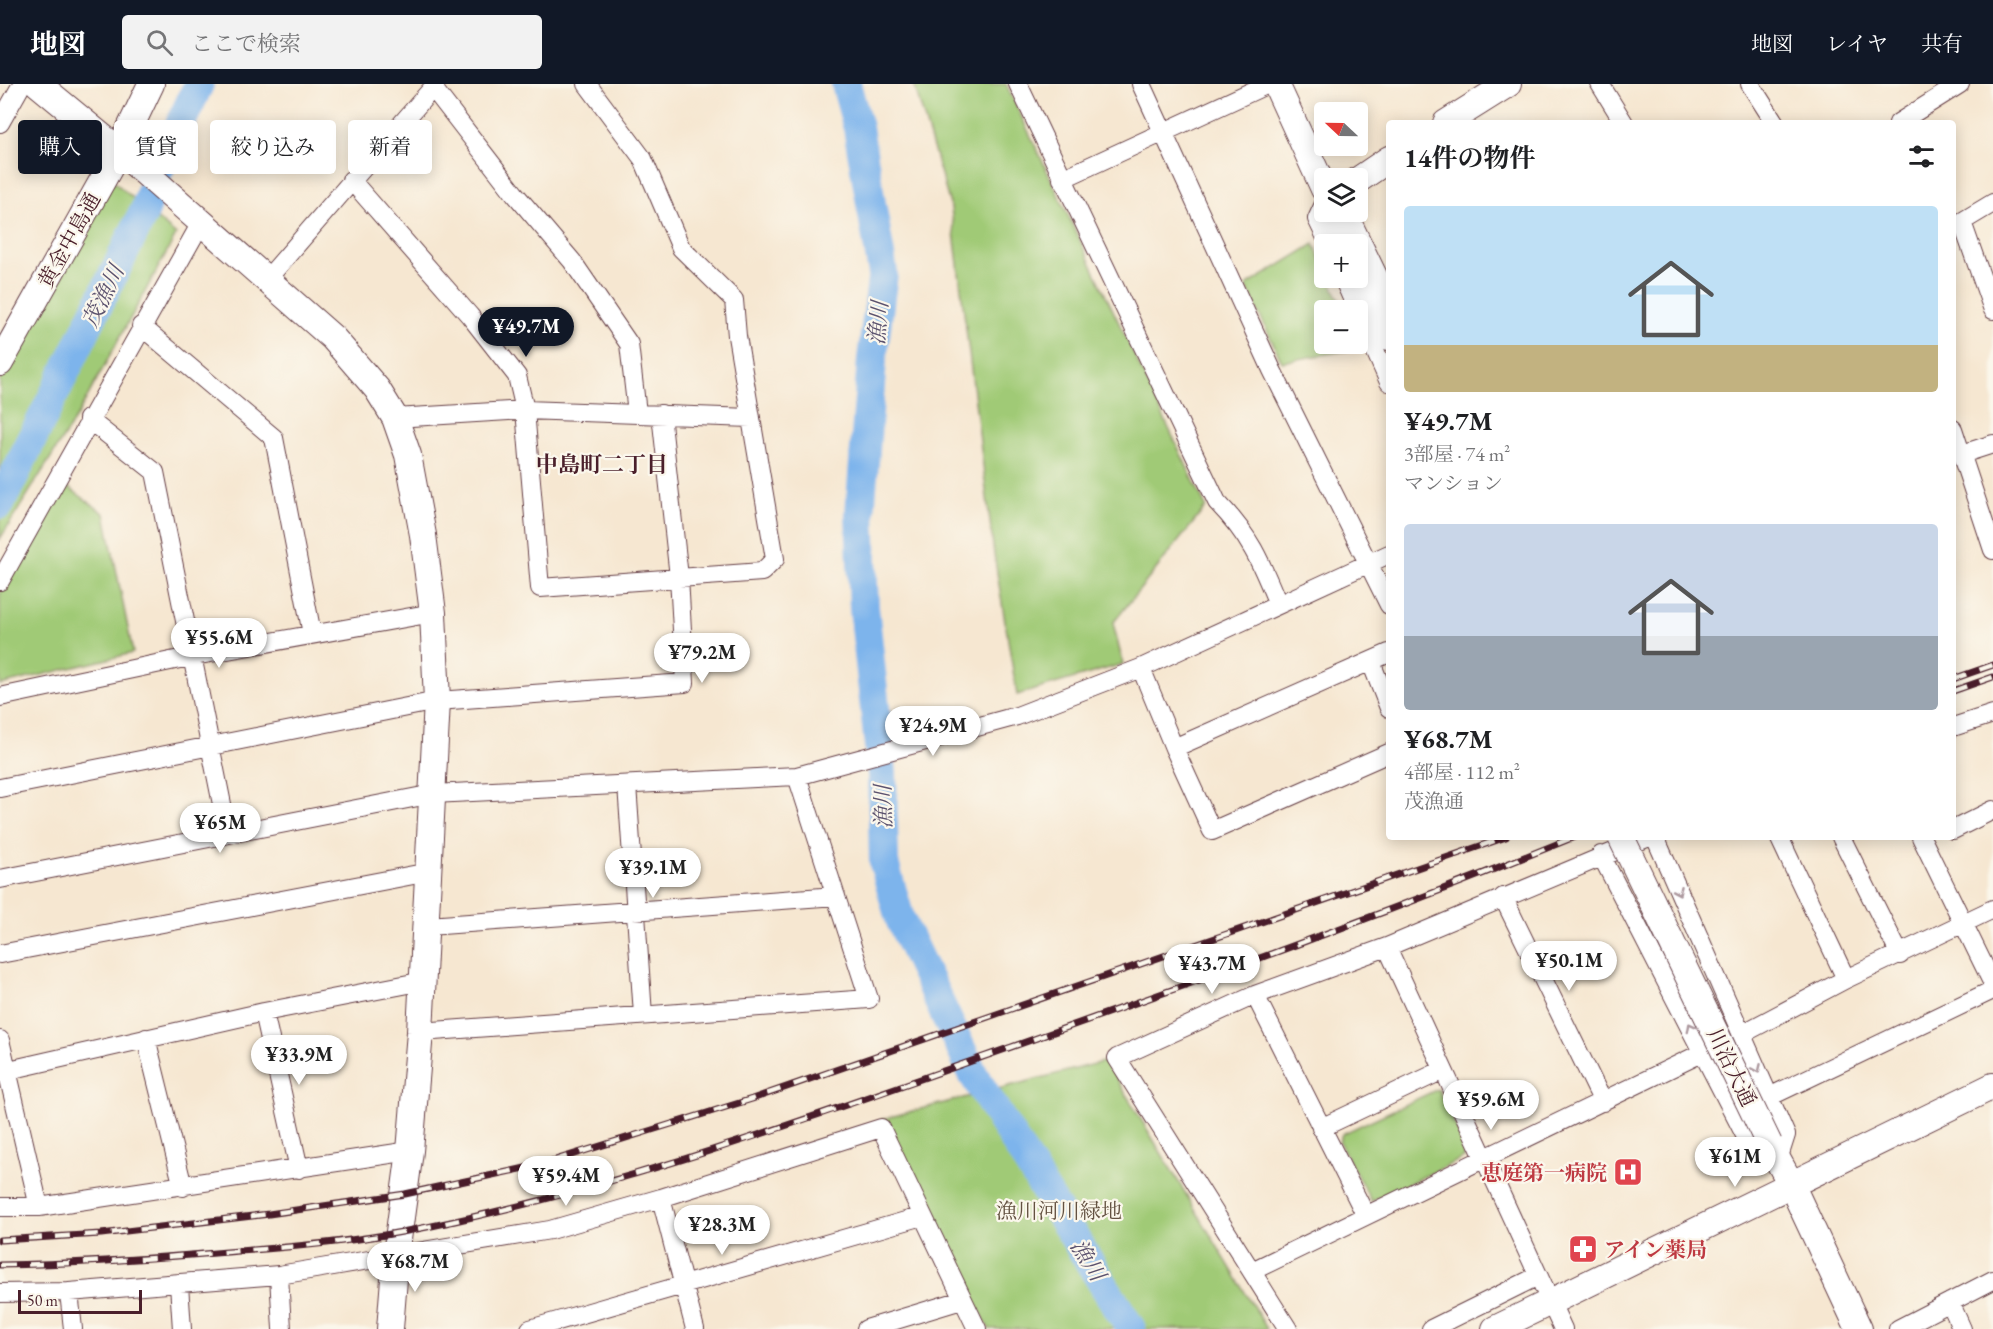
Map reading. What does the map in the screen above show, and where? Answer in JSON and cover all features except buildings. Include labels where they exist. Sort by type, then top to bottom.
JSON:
[{"type":"street","points":[[0,123],[22,84]]},
{"type":"street","points":[[39,84],[114,146]]},
{"type":"street","name":"黄金中島通","points":[[139,120],[151,84]]},
{"type":"street","points":[[351,180],[470,316],[517,376],[525,410],[540,588],[762,572],[775,559],[737,336],[734,300],[681,248],[643,159],[587,84]]},
{"type":"street","points":[[1018,84],[1217,502],[1239,525],[1257,552],[1278,604]]},
{"type":"street","points":[[1141,84],[1272,370],[1386,599]]},
{"type":"street","points":[[1462,119],[1508,84]]},
{"type":"street","points":[[1600,84],[1622,120]]},
{"type":"street","points":[[1750,84],[1772,120]]},
{"type":"street","points":[[1903,120],[1960,84]]},
{"type":"street","points":[[267,279],[435,86],[515,194],[572,261],[630,344],[637,413]]},
{"type":"street","points":[[1062,179],[1163,132],[1279,86],[1315,168]]},
{"type":"street","points":[[1368,173],[1386,161]]},
{"type":"street","name":"黄金中島通","points":[[0,363],[117,174]]},
{"type":"street","points":[[146,174],[333,338],[354,360],[377,389],[395,418],[408,455],[423,536],[433,613],[438,701],[424,981],[410,1151],[396,1254],[390,1329]]},
{"type":"street","points":[[1993,203],[1958,225],[1993,310]]},
{"type":"street","points":[[0,581],[141,326],[192,215]]},
{"type":"street","points":[[1353,222],[1386,289]]},
{"type":"street","points":[[1360,288],[1386,372]]},
{"type":"street","points":[[1364,288],[1386,331]]},
{"type":"street","points":[[141,326],[274,438],[312,634]]},
{"type":"street","points":[[395,418],[525,410],[751,418]]},
{"type":"street","points":[[0,788],[210,744],[438,701],[684,683],[679,577],[661,414]]},
{"type":"street","points":[[88,419],[155,472],[194,656],[228,834]]},
{"type":"street","points":[[1956,437],[1993,550]]},
{"type":"street","points":[[1962,454],[1993,444]]},
{"type":"street","points":[[0,879],[433,794],[797,776],[1017,716],[1141,668],[1386,555]]},
{"type":"street","points":[[0,697],[194,656],[433,613]]},
{"type":"street","points":[[1174,748],[1386,654]]},
{"type":"street","points":[[1371,662],[1386,700]]},
{"type":"street","points":[[1141,668],[1212,831],[1386,754]]},
{"type":"street","points":[[1956,726],[1993,714]]},
{"type":"street","points":[[420,1032],[869,999],[797,776]]},
{"type":"street","points":[[627,785],[643,1015]]},
{"type":"street","points":[[1956,828],[1993,810]]},
{"type":"street","name":"川沿大通","points":[[1622,840],[1773,1152],[1791,1184],[1859,1329]]},
{"type":"street","points":[[1288,1329],[1117,1058],[1255,995],[1387,947],[1641,840]]},
{"type":"street","points":[[1601,855],[1750,1145],[1773,1152],[1786,1135],[1656,840]]},
{"type":"street","points":[[1780,840],[1846,979]]},
{"type":"street","points":[[1842,840],[1900,955]]},
{"type":"street","points":[[1928,840],[1964,924],[1993,984]]},
{"type":"street","points":[[0,954],[429,872]]},
{"type":"street","points":[[428,926],[836,896]]},
{"type":"street","points":[[1503,897],[1603,1102]]},
{"type":"street","points":[[1742,1034],[1846,979],[1993,909]]},
{"type":"street","points":[[1387,947],[1561,1328]]},
{"type":"street","points":[[4,1072],[264,1012],[424,981]]},
{"type":"street","points":[[1769,1096],[1993,990]]},
{"type":"street","points":[[1255,995],[1365,1214]]},
{"type":"street","points":[[264,1012],[299,1169]]},
{"type":"street","points":[[146,1038],[183,1187]]},
{"type":"street","points":[[0,1040],[4,1072],[39,1207]]},
{"type":"street","points":[[1251,1271],[1704,1052]]},
{"type":"street","points":[[1321,1128],[1443,1070]]},
{"type":"street","points":[[1496,1329],[1993,1086]]},
{"type":"street","points":[[0,1293],[69,1292],[179,1285],[279,1275],[550,1230],[661,1198],[881,1128],[977,1329]]},
{"type":"street","points":[[0,1207],[39,1207],[410,1151]]},
{"type":"street","points":[[661,1198],[695,1329]]},
{"type":"street","points":[[530,1329],[923,1216]]},
{"type":"street","points":[[279,1275],[282,1329]]},
{"type":"street","points":[[1431,1329],[1538,1276]]},
{"type":"street","points":[[1898,1329],[1993,1280]]},
{"type":"street","points":[[179,1285],[182,1329]]},
{"type":"street","points":[[69,1292],[73,1329]]},
{"type":"street","points":[[866,1329],[962,1300]]},
{"type":"street","points":[[1950,1302],[1962,1329]]},
{"type":"green space","points":[[914,84],[1006,84],[1206,507],[1113,623],[1123,664],[1017,695],[994,554],[951,208]]},
{"type":"green space","points":[[112,180],[176,235],[78,414],[0,539],[0,380]]},
{"type":"green space","points":[[1314,244],[1314,288],[1334,288],[1339,300],[1314,300],[1314,354],[1327,354],[1282,362],[1246,286]]},
{"type":"green space","points":[[64,484],[105,514],[133,653],[0,685],[0,593]]},
{"type":"green space","name":"漁川河川緑地","points":[[1106,1061],[1267,1329],[989,1329],[882,1119]]},
{"type":"green space","points":[[1438,1089],[1466,1148],[1464,1158],[1371,1201],[1339,1142],[1342,1134]]},
{"type":"waterway","name":"茂漁川","points":[[0,504],[145,210],[158,171],[199,84]]},
{"type":"waterway","name":"漁川","points":[[846,84],[858,128],[883,273],[872,359],[860,514],[864,608],[882,773],[884,863],[900,919],[973,1074],[1131,1329]]},
{"type":"railway","points":[[1956,678],[1993,665]]},
{"type":"railway","points":[[1956,690],[1993,677]]},
{"type":"railway","points":[[0,1240],[101,1234],[269,1214],[405,1194],[539,1165],[752,1099],[1497,840]]},
{"type":"railway","points":[[0,1265],[149,1258],[341,1241],[402,1232],[559,1195],[636,1174],[790,1125],[1227,970],[1567,840]]},
{"type":"place","name":"恵庭第一病院","points":[[1628,1172]]},
{"type":"place","name":"アイン薬局","points":[[1583,1249]]},
{"type":"district","name":"中島町二丁目","points":[[602,464]]}]
